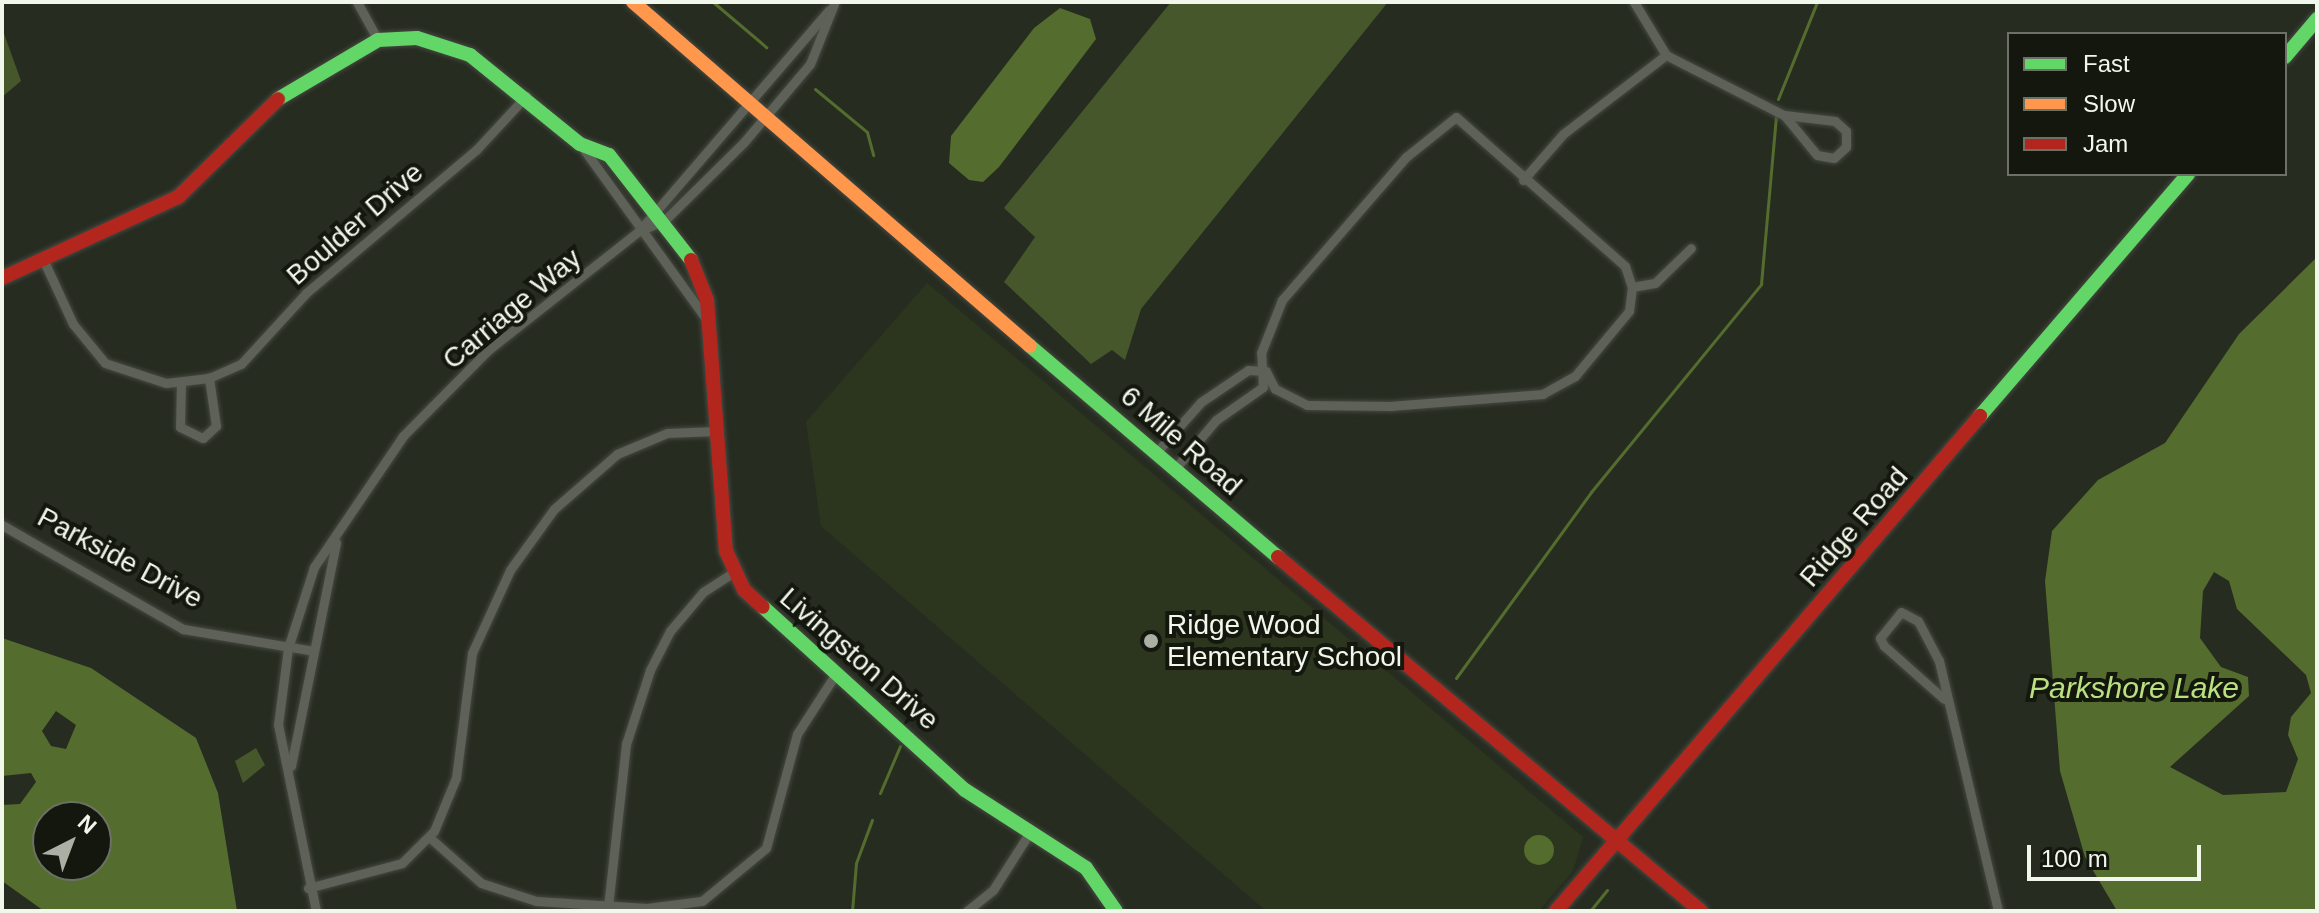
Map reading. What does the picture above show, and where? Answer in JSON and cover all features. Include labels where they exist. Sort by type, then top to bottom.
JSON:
[{"type":"street","points":[[357,2],[378,40]]},
{"type":"street","name":"6 Mile Road","points":[[633,2],[1155,454],[1615,843],[1701,911]]},
{"type":"street","points":[[1634,2],[1666,55],[1784,115],[1835,121],[1846,131],[1846,147],[1834,158],[1817,155],[1784,115]]},
{"type":"street","name":"Carriage Way","points":[[639,231],[653,207],[751,102],[835,3]]},
{"type":"street","name":"Carriage Way","points":[[291,766],[281,754],[278,725],[288,648],[314,567],[336,542],[403,436],[487,351],[639,231],[665,220],[766,116],[810,64],[835,3]]},
{"type":"street","points":[[2287,55],[2317,19]]},
{"type":"street","points":[[2,278],[178,197],[287,90],[378,40],[452,46],[526,96],[580,144],[639,231],[705,317]]},
{"type":"street","points":[[1523,180],[1563,134],[1666,55]]},
{"type":"street","name":"Boulder Drive","points":[[42,257],[66,312],[105,363],[181,383],[209,378],[241,364],[306,293],[476,150],[526,96]]},
{"type":"street","points":[[1456,117],[1523,180],[1625,266],[1632,287],[1629,311],[1575,376],[1543,394],[1307,405],[1275,389],[1261,353],[1282,300],[1406,157],[1456,117]]},
{"type":"street","points":[[580,144],[609,155],[665,220],[703,284],[732,573],[703,592],[670,631],[650,670],[626,744],[608,907]]},
{"type":"street","name":"Ridge Road","points":[[1556,911],[2186,176]]},
{"type":"street","points":[[1632,287],[1655,283],[1691,248]]},
{"type":"street","points":[[1155,454],[1201,402],[1248,370],[1266,371]]},
{"type":"street","points":[[1174,470],[1216,420],[1263,387],[1266,371]]},
{"type":"street","points":[[181,383],[180,427],[203,438],[216,426],[209,378]]},
{"type":"street","points":[[308,888],[374,876],[402,863],[429,837],[456,778],[472,653],[522,554],[554,509],[608,459],[667,433],[717,431]]},
{"type":"street","name":"Parkside Drive","points":[[2,525],[183,629],[309,650]]},
{"type":"street","name":"Carriage Way","points":[[316,911],[308,888],[291,766],[309,650],[336,542]]},
{"type":"street","name":"Livingston Drive","points":[[732,573],[772,622],[837,672],[965,790],[1086,868],[1116,911]]},
{"type":"street","points":[[1944,699],[1884,646],[1880,638],[1901,612],[1926,633],[1944,699],[1998,911]]},
{"type":"street","points":[[429,837],[481,883],[536,901],[608,907],[702,901],[766,848],[797,734],[837,672]]},
{"type":"street","points":[[967,911],[993,890],[1030,832]]},
{"type":"street","points":[[702,901],[706,911]]},
{"type":"shaded area","points":[[1171,2],[1388,2],[1141,309],[1125,360],[1112,350],[1091,364],[1004,282],[1035,237],[1004,208]]},
{"type":"shaded area","points":[[2,28],[21,81],[2,97]]},
{"type":"shaded area","name":"Ridge Wood Elementary School","points":[[927,283],[1583,837],[1573,871],[1539,911],[1266,911],[821,526],[806,422]]},
{"type":"shaded area","points":[[256,748],[265,765],[243,783],[235,761]]},
{"type":"water","points":[[1060,8],[1090,19],[1096,39],[999,167],[983,182],[969,180],[949,163],[951,136],[1034,28]]},
{"type":"water","name":"Parkshore Lake","points":[[2317,257],[2317,911],[2117,911],[2085,857],[2060,771],[2045,581],[2052,531],[2098,480],[2165,443],[2239,334]],"holes":[[[2214,572],[2229,581],[2237,609],[2306,675],[2311,693],[2291,717],[2288,735],[2298,759],[2286,792],[2223,795],[2170,767],[2249,696],[2248,677],[2221,667],[2200,638],[2203,591]]]},
{"type":"water","points":[[2,638],[91,668],[196,738],[218,793],[237,911],[44,911],[2,881],[2,805],[20,804],[36,782],[31,773],[2,776]],"holes":[[[56,711],[76,725],[66,749],[51,746],[42,731]]]},
{"type":"water","points":[[1539,835],[1550,839],[1554,850],[1550,861],[1539,865],[1528,861],[1524,850],[1528,839]]},
{"type":"waterway","points":[[713,2],[766,47]]},
{"type":"waterway","points":[[1778,99],[1817,2]]},
{"type":"waterway","points":[[815,89],[867,132],[873,155]]},
{"type":"waterway","points":[[1456,678],[1591,492],[1761,284],[1776,117]]},
{"type":"waterway","points":[[880,793],[900,746]]},
{"type":"waterway","points":[[852,911],[856,863],[872,820]]},
{"type":"waterway","points":[[1590,911],[1607,890]]},
{"type":"traffic: fast","points":[[2287,55],[2317,19]]},
{"type":"traffic: fast","points":[[278,99],[378,40],[417,38],[470,55],[580,144],[609,155],[691,260]]},
{"type":"traffic: fast","points":[[1980,416],[2186,176]]},
{"type":"traffic: fast","points":[[1030,346],[1278,557]]},
{"type":"traffic: fast","points":[[763,607],[965,790],[1086,868],[1116,911]]},
{"type":"traffic: slow","points":[[633,2],[1030,346]]},
{"type":"traffic: jam","points":[[2,278],[178,197],[278,99]]},
{"type":"traffic: jam","points":[[691,260],[707,300],[726,551],[744,590],[763,607]]},
{"type":"traffic: jam","points":[[1556,911],[1980,416]]},
{"type":"traffic: jam","points":[[1278,557],[1701,911]]},
{"type":"place","name":"Ridge Wood Elementary School","points":[[1151,641]]}]
